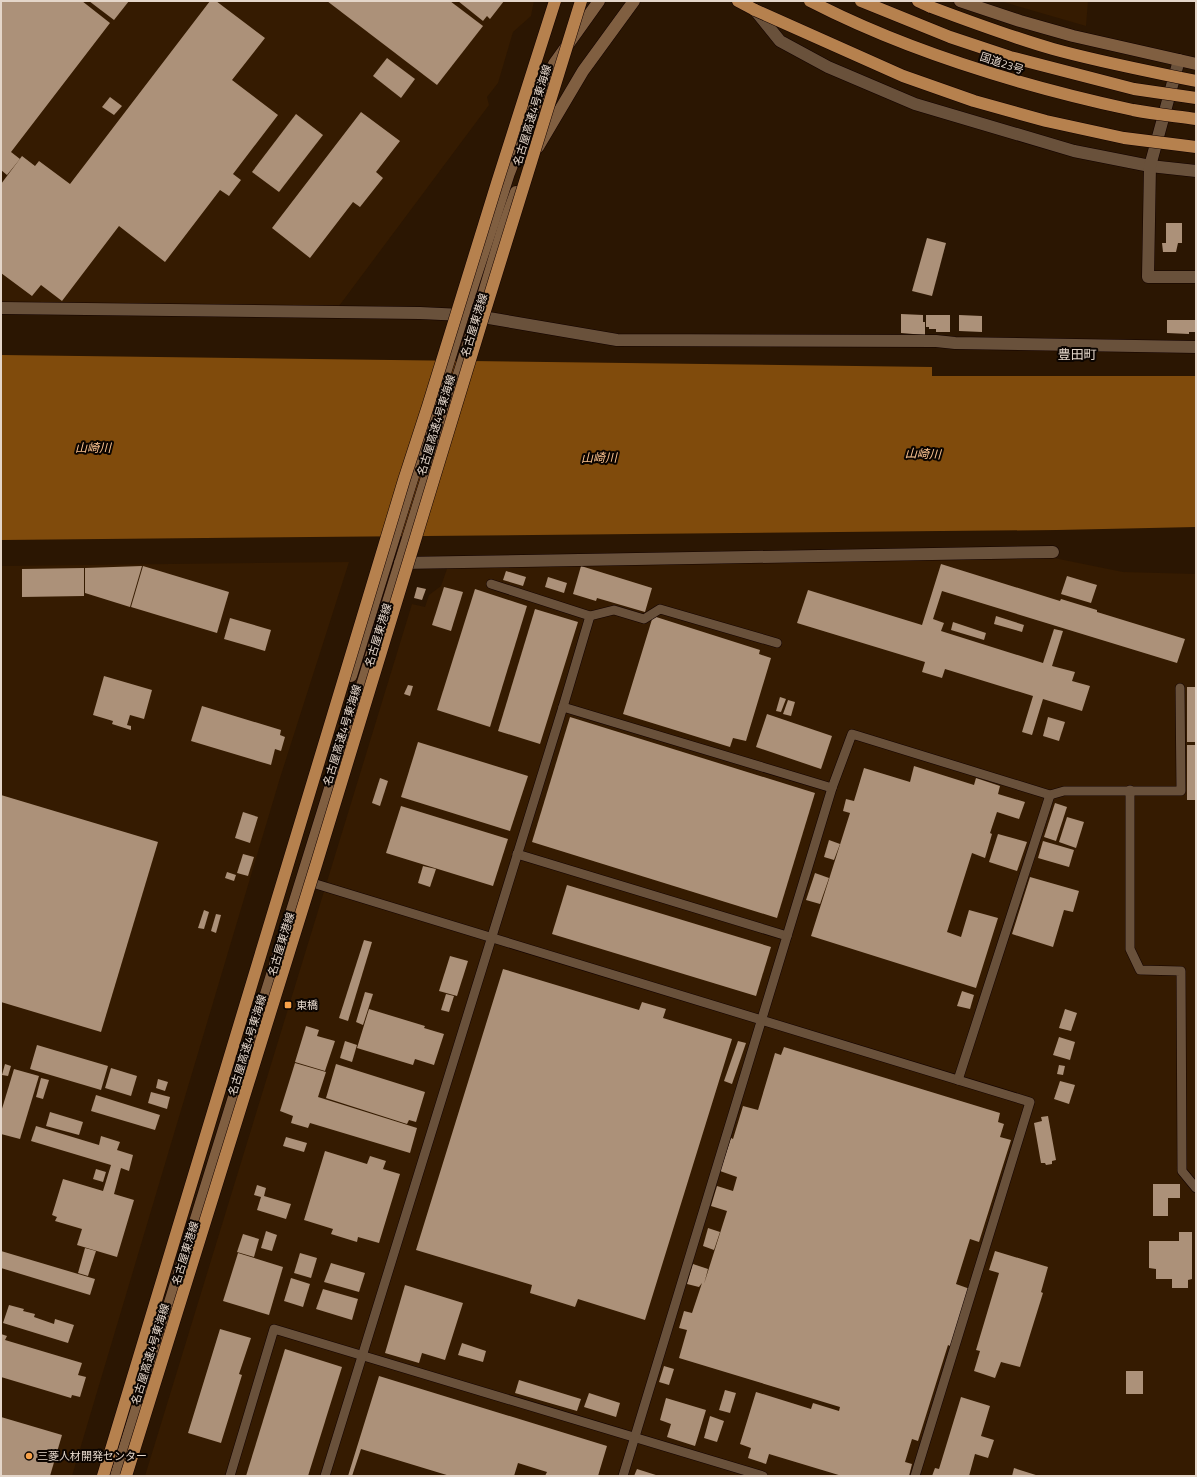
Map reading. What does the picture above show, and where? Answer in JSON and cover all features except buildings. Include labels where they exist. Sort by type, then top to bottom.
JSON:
[{"type":"highway","name":"名古屋高速4号東海線","points":[[103,1476],[404,480],[496,183],[556,1]]},
{"type":"highway","name":"名古屋高速4号東海線","points":[[126,1476],[317,862],[581,1]]},
{"type":"highway","points":[[738,1],[903,76],[974,101],[1046,121],[1124,138],[1196,146]]},
{"type":"highway","name":"国道23号","points":[[810,1],[882,35],[951,60],[1019,82],[1134,110],[1196,119]]},
{"type":"highway","name":"国道23号","points":[[860,1],[950,37],[1010,57],[1134,89],[1196,98]]},
{"type":"highway","points":[[918,1],[996,31],[1053,49],[1196,81]]},
{"type":"main road","name":"名古屋東港線","points":[[97,1476],[392,547],[459,327],[509,173],[537,100],[554,64],[598,1]]},
{"type":"main road","name":"名古屋東港線","points":[[116,1476],[504,226],[524,171],[583,71],[634,1]]},
{"type":"main road","points":[[960,1],[1020,22],[1073,36],[1196,64]]},
{"type":"street","points":[[755,10],[780,41],[828,67],[915,104],[1074,151],[1150,166],[1196,171]]},
{"type":"street","points":[[1179,60],[1150,166],[1148,277],[1196,277]]},
{"type":"street","points":[[1,308],[420,313],[463,315]]},
{"type":"street","points":[[477,316],[617,340],[936,341],[963,343],[1196,347]]},
{"type":"street","points":[[402,558],[1053,552]]},
{"type":"lane","points":[[492,584],[590,616],[614,610],[644,618],[660,609],[777,643]]},
{"type":"lane","points":[[325,1476],[590,616]]},
{"type":"lane","points":[[624,1476],[832,788],[852,734],[1050,795],[1064,791],[1181,791],[1180,688]]},
{"type":"lane","points":[[563,707],[832,788]]},
{"type":"lane","points":[[1130,790],[1130,949],[1140,970],[1181,971],[1182,1171],[1196,1188]]},
{"type":"lane","points":[[958,1080],[1050,795]]},
{"type":"lane","points":[[517,854],[787,936]]},
{"type":"lane","points":[[301,879],[1030,1102],[914,1476]]},
{"type":"lane","points":[[230,1476],[274,1329],[763,1476]]},
{"type":"shaded area","points":[[1,1],[534,1],[531,16],[513,32],[498,83],[487,97],[489,105],[339,306],[1,302]]},
{"type":"shaded area","points":[[1000,1],[1088,1],[1086,26]]},
{"type":"shaded area","points":[[1054,558],[1123,572],[1196,574],[1196,1476],[145,1476],[412,604],[425,607],[429,595],[441,586],[448,566]]},
{"type":"shaded area","points":[[349,562],[280,778],[72,1476],[1,1476],[1,566]]},
{"type":"water","name":"山崎川","points":[[1,355],[932,367],[932,376],[1196,376],[1196,527],[1057,530],[1,540]]},
{"type":"place","name":"東橋","points":[[288,1005]]},
{"type":"place","name":"三菱人材開発センター","points":[[29,1456]]},
{"type":"district","name":"豊田町","points":[[1077,354]]}]
